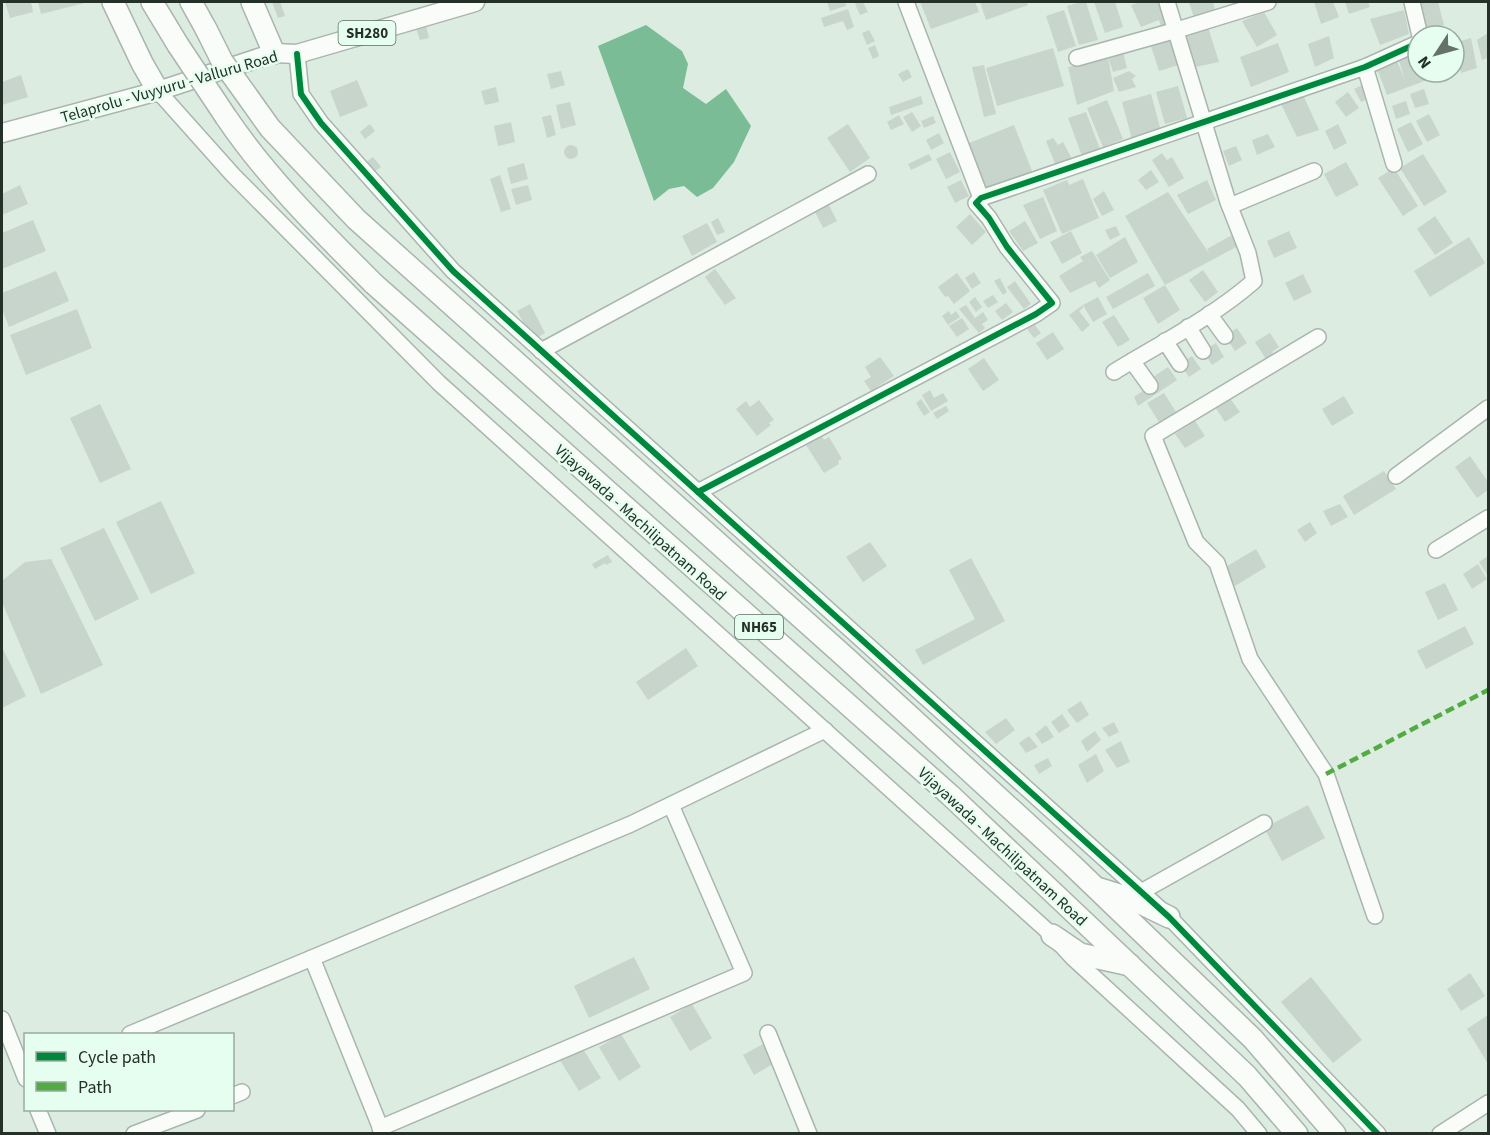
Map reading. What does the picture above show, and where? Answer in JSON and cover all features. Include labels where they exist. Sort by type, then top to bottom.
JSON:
[{"type":"highway","points":[[113,2],[141,63],[158,91]]},
{"type":"highway","name":"Vijayawada - Machilipatnam Road","points":[[152,2],[248,149],[314,224],[374,284],[950,795],[1247,1076],[1297,1134]]},
{"type":"highway","name":"Vijayawada - Machilipatnam Road","points":[[191,2],[222,61],[270,128],[356,219],[844,656],[1096,888],[1253,1039],[1335,1134]]},
{"type":"highway","points":[[252,2],[274,53]]},
{"type":"highway","points":[[1096,888],[1131,899],[1169,917]]},
{"type":"highway","points":[[1052,935],[1080,954],[1130,965]]},
{"type":"main road","name":"Telaprolu - Vuyyuru - Valluru Road","points":[[2,133],[158,91],[274,53],[297,54],[475,2]]},
{"type":"street","points":[[906,2],[981,198]]},
{"type":"street","points":[[1114,372],[1240,294],[1254,281],[1248,254],[1230,206],[1167,2]]},
{"type":"street","points":[[1077,58],[1268,2]]},
{"type":"street","points":[[1412,2],[1417,24]]},
{"type":"street","points":[[698,492],[1053,303],[1007,247],[989,218],[976,203],[981,198],[1365,67],[1406,48]]},
{"type":"street","points":[[297,54],[301,94],[321,123],[453,272],[1169,917],[1378,1134]]},
{"type":"street","points":[[1365,67],[1394,164]]},
{"type":"street","points":[[158,91],[233,174],[439,383],[1052,935],[1072,957],[1238,1109],[1259,1134]]},
{"type":"street","points":[[1230,206],[1314,171]]},
{"type":"street","points":[[541,351],[867,174]]},
{"type":"street","points":[[1209,314],[1225,336]]},
{"type":"street","points":[[1188,327],[1203,351]]},
{"type":"street","points":[[1318,337],[1153,436],[1196,542],[1216,563],[1250,659],[1326,774],[1375,916]]},
{"type":"street","points":[[1165,341],[1180,364]]},
{"type":"street","points":[[1132,361],[1150,386]]},
{"type":"street","points":[[1396,476],[1488,408]]},
{"type":"street","points":[[1436,550],[1488,518]]},
{"type":"street","points":[[134,1033],[631,824],[825,730]]},
{"type":"street","points":[[312,958],[382,1131],[744,973],[671,805]]},
{"type":"street","points":[[1141,892],[1264,823]]},
{"type":"street","points":[[2,1019],[24,1075]]},
{"type":"street","points":[[768,1033],[809,1134]]},
{"type":"street","points":[[1440,1134],[1488,1102]]},
{"type":"street","points":[[38,1111],[48,1134]]},
{"type":"street","points":[[134,1134],[194,1111]]},
{"type":"shaded area","points":[[646,25],[682,51],[688,64],[683,88],[706,104],[726,89],[751,126],[734,162],[713,188],[697,197],[684,186],[669,189],[654,201],[598,46]]},
{"type":"building","points":[[5,2],[31,2],[33,12],[10,18]]},
{"type":"building","points":[[38,2],[89,2],[41,14]]},
{"type":"building","points":[[272,2],[280,2],[285,16],[278,18]]},
{"type":"building","points":[[827,2],[845,2],[846,6],[830,11]]},
{"type":"building","points":[[863,2],[868,12],[860,15],[855,4]]},
{"type":"building","points":[[920,2],[975,2],[979,12],[931,29]]},
{"type":"building","points":[[980,2],[1027,2],[1028,5],[986,20]]},
{"type":"building","points":[[1086,2],[1098,40],[1079,45],[1067,6]]},
{"type":"building","points":[[1094,2],[1115,2],[1123,27],[1105,33]]},
{"type":"building","points":[[1140,2],[1162,2],[1170,28],[1162,31],[1159,20],[1141,27],[1131,5]]},
{"type":"building","points":[[1189,2],[1213,2],[1215,10],[1194,18]]},
{"type":"building","points":[[1314,2],[1333,2],[1339,17],[1321,24]]},
{"type":"building","points":[[1345,2],[1368,2],[1370,7],[1349,14]]},
{"type":"building","points":[[1438,2],[1444,24],[1422,24],[1417,4]]},
{"type":"building","points":[[848,9],[854,27],[847,30],[843,21],[824,27],[821,18]]},
{"type":"building","points":[[1064,10],[1076,46],[1058,52],[1046,16]]},
{"type":"building","points":[[1404,10],[1406,35],[1380,45],[1370,19]]},
{"type":"building","points":[[1264,12],[1277,35],[1257,47],[1242,21]]},
{"type":"building","points":[[426,25],[429,38],[420,40],[416,28]]},
{"type":"building","points":[[1208,27],[1219,62],[1195,67],[1183,34]]},
{"type":"building","points":[[869,30],[875,41],[867,45],[862,33]]},
{"type":"building","points":[[1488,33],[1488,58],[1482,60],[1477,40]]},
{"type":"building","points":[[1173,35],[1182,64],[1159,71],[1150,43]]},
{"type":"building","points":[[1329,36],[1334,58],[1315,67],[1308,44]]},
{"type":"building","points":[[1471,38],[1477,68],[1466,71],[1466,39]]},
{"type":"building","points":[[1278,43],[1289,72],[1251,87],[1240,57]]},
{"type":"building","points":[[875,45],[879,56],[873,59],[868,48]]},
{"type":"building","points":[[1053,48],[1064,86],[997,106],[986,68]]},
{"type":"building","points":[[1123,52],[1127,68],[1113,72],[1108,57]]},
{"type":"building","points":[[1406,52],[1406,84],[1416,84],[1387,95],[1376,66],[1397,61],[1405,80],[1397,54]]},
{"type":"building","points":[[1108,57],[1114,91],[1077,105],[1068,67]]},
{"type":"building","points":[[984,65],[996,114],[984,117],[972,67]]},
{"type":"building","points":[[908,69],[912,77],[903,82],[898,74]]},
{"type":"building","points":[[561,71],[565,85],[551,89],[547,74]]},
{"type":"building","points":[[1129,71],[1136,76],[1132,79],[1136,87],[1119,92],[1113,78]]},
{"type":"building","points":[[21,75],[28,97],[2,105],[2,82]]},
{"type":"building","points":[[357,80],[368,106],[340,117],[330,91]]},
{"type":"building","points":[[1368,82],[1374,96],[1361,102],[1354,89]]},
{"type":"building","points":[[1178,86],[1187,118],[1165,124],[1156,92]]},
{"type":"building","points":[[496,87],[499,102],[485,105],[481,91]]},
{"type":"building","points":[[1424,89],[1429,104],[1415,108],[1410,94]]},
{"type":"building","points":[[1348,92],[1359,108],[1346,117],[1335,102]]},
{"type":"building","points":[[1151,94],[1161,131],[1132,139],[1122,102]]},
{"type":"building","points":[[921,96],[923,104],[891,115],[889,107]]},
{"type":"building","points":[[1304,97],[1319,130],[1297,137],[1281,104]]},
{"type":"building","points":[[1107,100],[1123,139],[1103,147],[1087,108]]},
{"type":"building","points":[[1406,101],[1410,114],[1396,119],[1392,106]]},
{"type":"building","points":[[570,102],[576,125],[561,129],[556,105]]},
{"type":"building","points":[[912,112],[921,126],[912,132],[903,117]]},
{"type":"building","points":[[1086,112],[1100,149],[1082,156],[1068,118]]},
{"type":"building","points":[[1429,114],[1440,135],[1427,142],[1416,121]]},
{"type":"building","points":[[551,115],[556,135],[547,138],[542,117]]},
{"type":"building","points":[[899,115],[904,124],[891,130],[887,122]]},
{"type":"building","points":[[933,116],[936,123],[924,128],[921,121]]},
{"type":"building","points":[[511,122],[515,142],[498,146],[494,126]]},
{"type":"building","points":[[1411,122],[1423,144],[1408,152],[1397,129]]},
{"type":"building","points":[[370,124],[375,131],[365,139],[360,132]]},
{"type":"building","points":[[848,124],[870,158],[850,172],[827,138]]},
{"type":"building","points":[[1338,124],[1347,143],[1334,150],[1325,131]]},
{"type":"building","points":[[1014,125],[1034,176],[985,195],[964,145]]},
{"type":"building","points":[[939,133],[944,143],[931,150],[926,140]]},
{"type":"building","points":[[1268,134],[1275,147],[1257,155],[1252,140]]},
{"type":"building","points":[[1053,138],[1058,145],[1063,142],[1072,159],[1056,166],[1046,141]]},
{"type":"building","points":[[571,145],[576,147],[578,152],[576,157],[571,159],[566,157],[564,152],[566,147]]},
{"type":"building","points":[[1236,146],[1242,160],[1229,166],[1223,151]]},
{"type":"building","points":[[950,152],[960,172],[946,179],[936,159]]},
{"type":"building","points":[[1162,153],[1167,160],[1172,157],[1184,178],[1169,187],[1152,160]]},
{"type":"building","points":[[929,154],[932,160],[911,170],[908,164]]},
{"type":"building","points":[[1423,154],[1447,192],[1424,206],[1400,168]]},
{"type":"building","points":[[373,157],[381,167],[374,172],[366,162]]},
{"type":"building","points":[[1346,162],[1359,185],[1336,197],[1324,174]]},
{"type":"building","points":[[524,163],[528,179],[511,184],[507,168]]},
{"type":"building","points":[[1394,168],[1418,206],[1403,216],[1378,178]]},
{"type":"building","points":[[1151,170],[1159,182],[1146,190],[1138,180]]},
{"type":"building","points":[[500,175],[511,209],[501,212],[490,179]]},
{"type":"building","points":[[1083,179],[1099,218],[1062,234],[1043,190],[1067,180],[1069,185]]},
{"type":"building","points":[[961,180],[969,196],[955,203],[947,187]]},
{"type":"building","points":[[1207,180],[1216,200],[1188,214],[1177,195]]},
{"type":"building","points":[[20,185],[28,204],[2,215],[2,194]]},
{"type":"building","points":[[528,185],[532,200],[516,205],[511,189]]},
{"type":"building","points":[[1104,191],[1114,210],[1102,216],[1093,199]]},
{"type":"building","points":[[1168,192],[1210,255],[1207,249],[1232,235],[1238,246],[1165,285],[1125,216]]},
{"type":"building","points":[[1043,197],[1057,231],[1040,239],[1023,205]]},
{"type":"building","points":[[829,205],[837,221],[823,228],[815,212]]},
{"type":"building","points":[[970,214],[986,232],[972,245],[956,227]]},
{"type":"building","points":[[1435,216],[1453,243],[1435,255],[1417,229]]},
{"type":"building","points":[[718,218],[725,232],[717,235],[711,222]]},
{"type":"building","points":[[33,220],[46,251],[2,269],[2,233]]},
{"type":"building","points":[[1025,221],[1038,243],[1023,251],[1009,231]]},
{"type":"building","points":[[707,223],[717,242],[692,256],[682,236]]},
{"type":"building","points":[[1116,226],[1120,235],[1110,240],[1105,230]]},
{"type":"building","points":[[1071,231],[1082,253],[1062,264],[1050,242]]},
{"type":"building","points":[[1289,231],[1297,248],[1274,258],[1267,241]]},
{"type":"building","points":[[1125,237],[1138,262],[1110,278],[1096,255]]},
{"type":"building","points":[[1469,237],[1485,263],[1430,297],[1414,271]]},
{"type":"building","points":[[1092,251],[1110,280],[1099,288],[1095,281],[1070,293],[1059,276],[1083,261],[1080,257]]},
{"type":"building","points":[[715,269],[736,298],[725,305],[705,277]]},
{"type":"building","points":[[1203,270],[1218,292],[1205,302],[1189,280]]},
{"type":"building","points":[[56,271],[69,301],[9,327],[2,309],[2,293]]},
{"type":"building","points":[[974,272],[981,283],[972,289],[965,278]]},
{"type":"building","points":[[957,273],[970,291],[954,304],[938,287]]},
{"type":"building","points":[[1148,273],[1155,286],[1113,309],[1106,297]]},
{"type":"building","points":[[1303,274],[1312,292],[1294,301],[1285,283]]},
{"type":"building","points":[[1000,278],[1007,292],[1003,295],[994,281]]},
{"type":"building","points":[[1015,281],[1031,304],[1024,309],[1007,287]]},
{"type":"building","points":[[1165,285],[1180,310],[1158,324],[1143,298]]},
{"type":"building","points":[[993,295],[998,302],[988,308],[983,301]]},
{"type":"building","points":[[975,297],[982,307],[976,312],[969,302]]},
{"type":"building","points":[[1098,297],[1107,314],[1093,322],[1083,305]]},
{"type":"building","points":[[1006,303],[1013,312],[1002,320],[995,311]]},
{"type":"building","points":[[530,304],[545,333],[533,340],[517,311]]},
{"type":"building","points":[[966,305],[975,318],[983,312],[988,320],[982,324],[985,328],[979,333],[959,309]]},
{"type":"building","points":[[1083,305],[1079,311],[1090,325],[1082,332],[1069,315]]},
{"type":"building","points":[[77,309],[92,348],[26,375],[10,335]]},
{"type":"building","points":[[949,311],[951,315],[956,311],[960,317],[948,325],[942,316]]},
{"type":"building","points":[[1114,315],[1130,340],[1118,347],[1102,322]]},
{"type":"building","points":[[962,318],[969,329],[957,337],[949,326]]},
{"type":"building","points":[[1034,324],[1041,333],[1034,338],[1027,329]]},
{"type":"building","points":[[1237,328],[1247,343],[1235,351],[1225,336]]},
{"type":"building","points":[[1053,332],[1064,349],[1047,360],[1036,343]]},
{"type":"building","points":[[1270,333],[1279,347],[1272,352],[1274,355],[1266,359],[1255,342]]},
{"type":"building","points":[[1216,343],[1224,357],[1212,365],[1203,351]]},
{"type":"building","points":[[1192,356],[1201,369],[1189,377],[1180,364]]},
{"type":"building","points":[[880,357],[894,376],[871,391],[864,381],[871,377],[865,367]]},
{"type":"building","points":[[984,358],[999,380],[983,391],[968,369]]},
{"type":"building","points":[[1168,367],[1177,380],[1138,406],[1134,397],[1156,382],[1153,377]]},
{"type":"building","points":[[930,390],[934,398],[943,393],[948,401],[931,411],[922,395]]},
{"type":"building","points":[[1164,393],[1176,412],[1159,422],[1147,403]]},
{"type":"building","points":[[1344,396],[1354,413],[1332,426],[1322,409]]},
{"type":"building","points":[[1229,397],[1240,412],[1225,422],[1215,407]]},
{"type":"building","points":[[921,399],[930,412],[924,416],[916,403]]},
{"type":"building","points":[[759,400],[774,420],[757,436],[736,409],[746,401],[750,407]]},
{"type":"building","points":[[100,404],[131,469],[100,483],[70,418]]},
{"type":"building","points":[[946,406],[949,411],[937,419],[933,413]]},
{"type":"building","points":[[1195,421],[1205,436],[1185,448],[1175,434]]},
{"type":"building","points":[[821,435],[824,440],[829,437],[842,459],[838,461],[839,464],[824,473],[806,445]]},
{"type":"building","points":[[1470,456],[1488,482],[1488,490],[1477,498],[1455,467]]},
{"type":"building","points":[[1384,471],[1396,489],[1354,515],[1343,496]]},
{"type":"building","points":[[161,501],[195,573],[151,594],[116,522]]},
{"type":"building","points":[[1340,504],[1348,517],[1331,526],[1323,511]]},
{"type":"building","points":[[1310,522],[1317,533],[1305,542],[1297,530]]},
{"type":"building","points":[[104,528],[139,599],[95,621],[60,548]]},
{"type":"building","points":[[870,542],[887,566],[863,582],[846,557]]},
{"type":"building","points":[[1256,549],[1266,567],[1235,586],[1224,568]]},
{"type":"building","points":[[608,555],[612,562],[595,569],[592,564]]},
{"type":"building","points":[[1488,556],[1488,576],[1479,562]]},
{"type":"building","points":[[971,558],[1005,621],[923,665],[915,650],[975,619],[949,570]]},
{"type":"building","points":[[51,559],[103,665],[41,694],[2,602],[2,581],[25,562]]},
{"type":"building","points":[[1478,564],[1487,579],[1472,589],[1463,574]]},
{"type":"building","points":[[1445,583],[1458,610],[1438,620],[1425,592]]},
{"type":"building","points":[[1465,626],[1474,644],[1426,669],[1417,651]]},
{"type":"building","points":[[2,647],[26,696],[2,708]]},
{"type":"building","points":[[686,648],[698,666],[648,700],[636,682]]},
{"type":"building","points":[[1081,701],[1089,715],[1077,723],[1067,710]]},
{"type":"building","points":[[1062,714],[1070,726],[1059,733],[1051,722]]},
{"type":"building","points":[[1006,718],[1015,730],[996,744],[985,732]]},
{"type":"building","points":[[1114,722],[1119,732],[1109,737],[1102,728]]},
{"type":"building","points":[[1046,725],[1054,737],[1042,744],[1035,734]]},
{"type":"building","points":[[1095,731],[1101,740],[1087,752],[1081,741]]},
{"type":"building","points":[[1029,736],[1038,747],[1026,753],[1019,743]]},
{"type":"building","points":[[1121,741],[1130,762],[1117,768],[1105,750]]},
{"type":"building","points":[[1096,754],[1104,771],[1087,783],[1078,765]]},
{"type":"building","points":[[1048,758],[1052,766],[1039,774],[1034,765]]},
{"type":"building","points":[[1308,805],[1325,838],[1282,861],[1264,828]]},
{"type":"building","points":[[634,957],[650,989],[589,1018],[574,986]]},
{"type":"building","points":[[1470,973],[1485,996],[1461,1011],[1447,989]]},
{"type":"building","points":[[1311,977],[1362,1040],[1333,1063],[1281,1002]]},
{"type":"building","points":[[692,1004],[712,1038],[690,1051],[670,1017]]},
{"type":"building","points":[[1488,1015],[1488,1064],[1467,1029]]},
{"type":"building","points":[[621,1034],[641,1067],[619,1081],[599,1047]]},
{"type":"building","points":[[580,1044],[601,1078],[579,1091],[558,1057]]},
{"type":"building","points":[[763,1044],[773,1064],[754,1075],[743,1055]]},
{"type":"marked path","points":[[1326,774],[1488,690]]},
{"type":"cycle path","points":[[698,492],[1036,314],[1052,303],[1007,247],[989,218],[976,203],[981,198],[1365,67],[1406,48]]},
{"type":"cycle path","points":[[297,54],[301,94],[321,123],[453,271],[1169,917],[1378,1134]]}]
